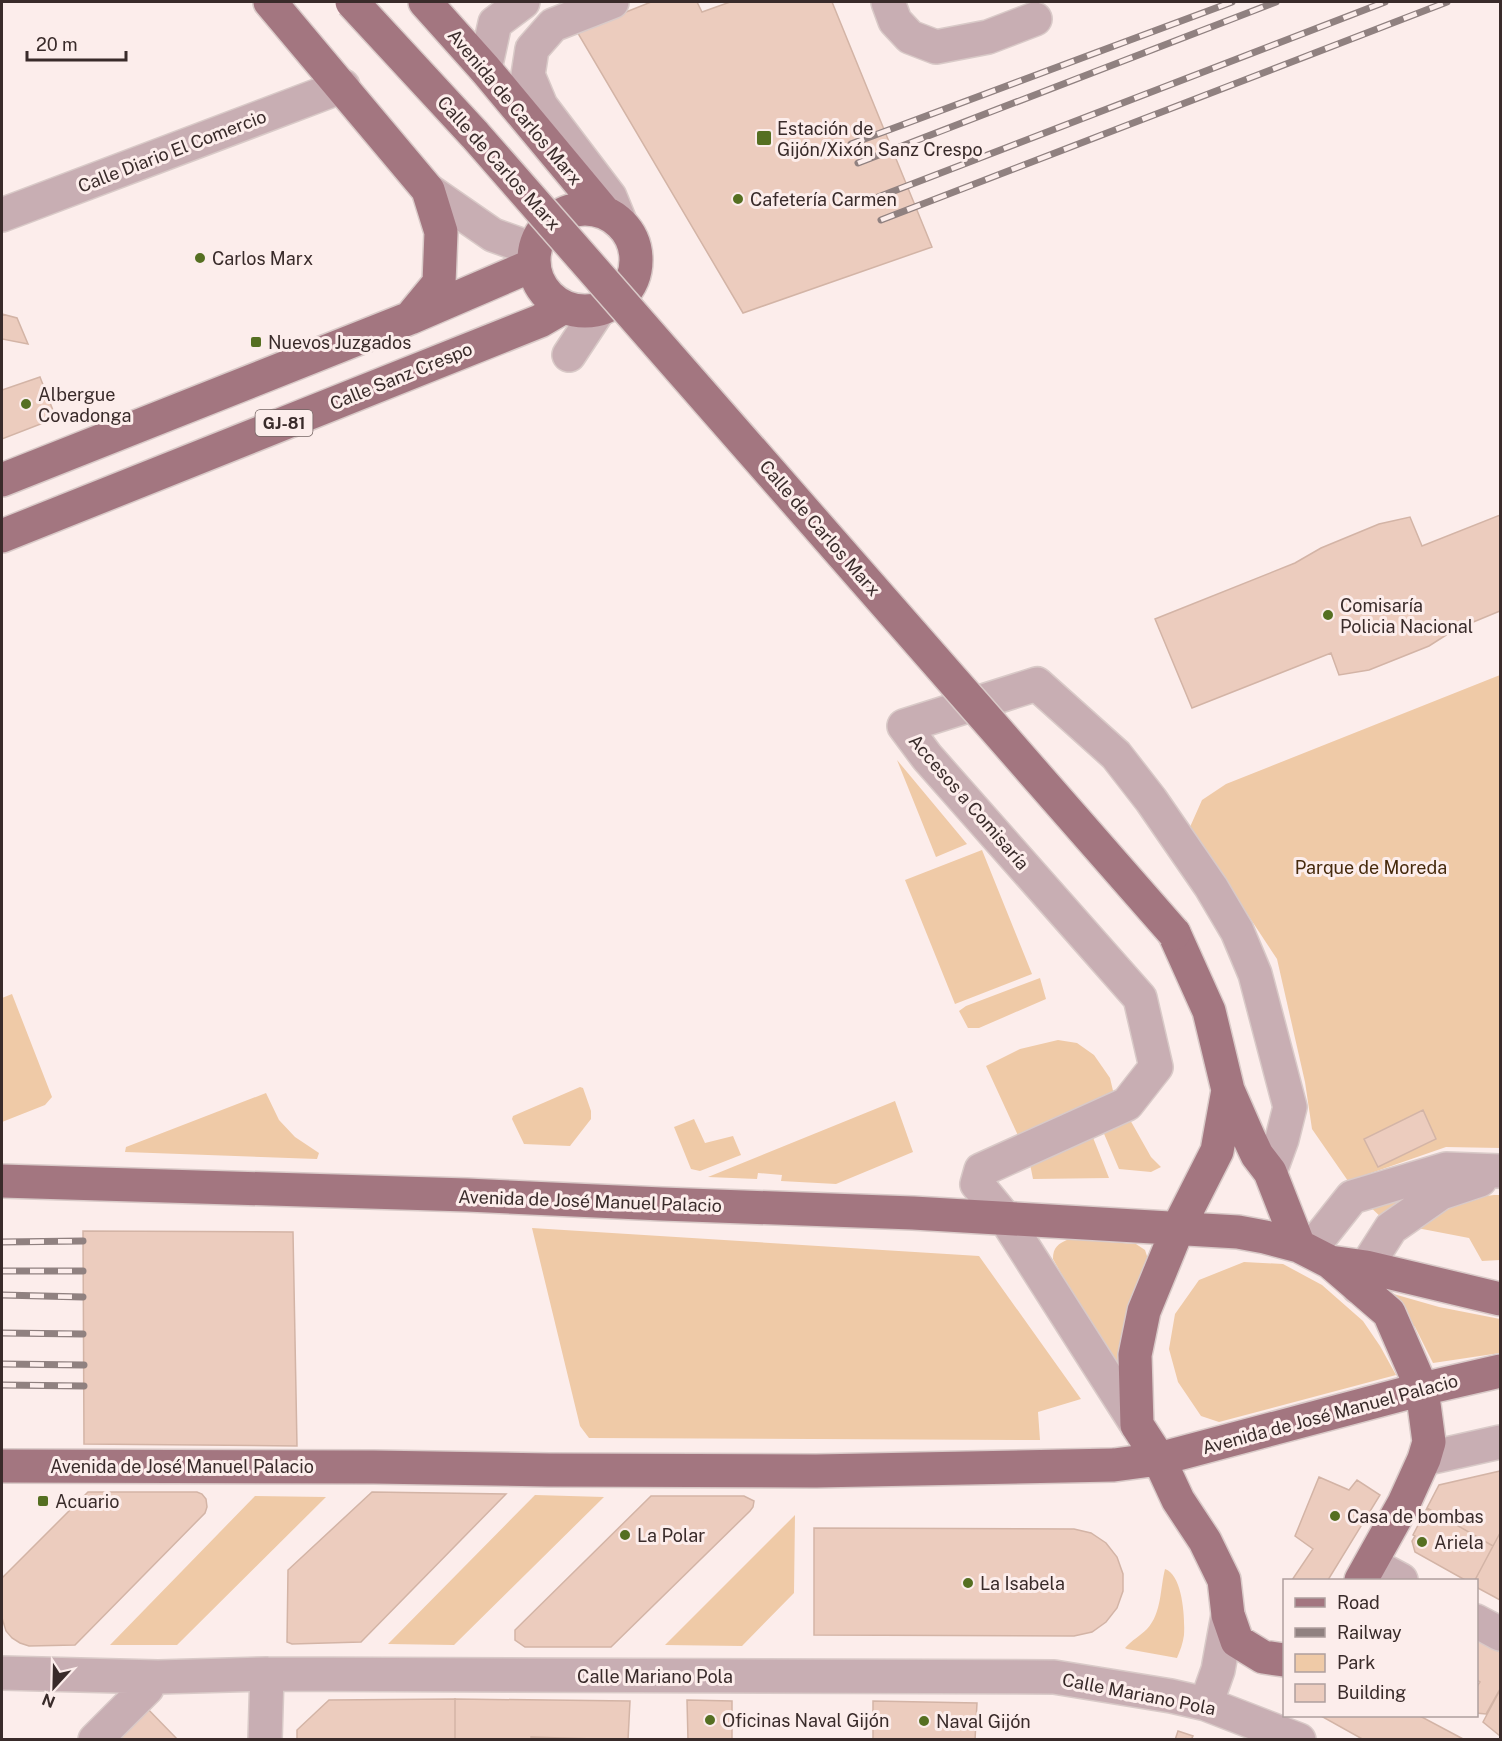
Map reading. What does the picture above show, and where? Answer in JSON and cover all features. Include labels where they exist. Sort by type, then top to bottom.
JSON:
[{"type":"main road","points":[[270,2],[343,86],[428,190],[441,232],[439,283],[410,318]]},
{"type":"main road","name":"Calle de Carlos Marx","points":[[352,2],[475,135],[1174,933],[1209,1011],[1228,1090],[1257,1155],[1270,1172],[1313,1253]]},
{"type":"main road","name":"Avenida de Carlos Marx","points":[[425,2],[613,219]]},
{"type":"main road","points":[[586,209],[613,219],[632,241],[636,261],[632,280],[621,297],[604,308],[585,311],[564,307],[547,295],[537,279],[534,257],[538,240],[549,223],[566,213],[586,209]]},
{"type":"main road","points":[[2,480],[410,318],[534,257]]},
{"type":"main road","name":"Calle Sanz Crespo","points":[[2,536],[540,321],[564,307]]},
{"type":"main road","name":"Calle de Carlos Marx","points":[[1137,1425],[1135,1355],[1141,1322],[1178,1228],[1217,1151],[1228,1090]]},
{"type":"main road","name":"Avenida de José Manuel Palacio","points":[[2,1181],[512,1197],[1005,1218],[1238,1232],[1265,1237],[1313,1253]]},
{"type":"main road","points":[[1313,1253],[1362,1277],[1500,1299]]},
{"type":"main road","points":[[1362,1277],[1389,1313],[1422,1389],[1429,1442],[1424,1459],[1404,1503],[1366,1572]]},
{"type":"main road","name":"Avenida de José Manuel Palacio","points":[[2,1466],[816,1471],[1114,1465],[1159,1459],[1422,1389],[1500,1371]]},
{"type":"main road","points":[[1137,1425],[1159,1459],[1178,1500],[1205,1541],[1224,1580],[1228,1615],[1237,1641],[1263,1657],[1283,1660]]},
{"type":"street","points":[[484,69],[495,23],[523,2]]},
{"type":"street","points":[[612,2],[553,25],[532,49],[528,75],[541,106],[610,197],[613,219]]},
{"type":"street","points":[[888,2],[896,21],[910,37],[936,46],[987,37],[1035,20]]},
{"type":"street","name":"Calle Diario El Comercio","points":[[2,215],[343,86]]},
{"type":"street","points":[[428,190],[494,235],[534,257]]},
{"type":"street","points":[[569,355],[600,308]]},
{"type":"street","name":"Accesos a Comisaría","points":[[1005,1218],[977,1184],[981,1170],[1127,1104],[1156,1067],[1140,998],[927,757],[904,726],[1037,684],[1116,755],[1151,800],[1211,887],[1238,931],[1255,974],[1290,1107],[1270,1172]]},
{"type":"street","points":[[1313,1253],[1352,1197],[1446,1169],[1500,1172]]},
{"type":"street","points":[[1362,1277],[1391,1228],[1441,1193],[1500,1172]]},
{"type":"street","points":[[1005,1218],[1137,1425]]},
{"type":"street","points":[[1424,1459],[1500,1442]]},
{"type":"street","points":[[1366,1572],[1393,1579]]},
{"type":"street","points":[[1206,1704],[1218,1670],[1228,1615]]},
{"type":"street","points":[[1478,1622],[1500,1634]]},
{"type":"street","name":"Calle Mariano Pola","points":[[2,1673],[158,1677],[267,1674],[660,1688],[1054,1677],[1206,1704],[1287,1732]]},
{"type":"street","points":[[265,1740],[267,1674]]},
{"type":"street","points":[[94,1740],[147,1688]]},
{"type":"green space","name":"Parque de Moreda","points":[[1500,675],[1500,1148],[1446,1147],[1348,1181],[1312,1129],[1305,1082],[1277,959],[1190,827],[1202,800],[1226,784]]},
{"type":"green space","points":[[897,760],[967,844],[936,857]]},
{"type":"green space","points":[[982,850],[1032,974],[955,1004],[905,880]]},
{"type":"green space","points":[[1040,978],[1046,999],[979,1028],[968,1028],[959,1011],[966,1006]]},
{"type":"green space","points":[[12,994],[52,1097],[45,1105],[2,1122],[2,998]]},
{"type":"green space","points":[[1058,1040],[1077,1043],[1094,1055],[1110,1078],[1114,1095],[1021,1142],[986,1066],[1020,1049]]},
{"type":"green space","points":[[580,1087],[583,1088],[591,1111],[591,1119],[570,1146],[524,1144],[512,1119],[513,1116]]},
{"type":"green space","points":[[266,1093],[279,1120],[295,1137],[319,1153],[317,1159],[125,1152],[126,1147]]},
{"type":"green space","points":[[895,1101],[913,1152],[836,1184],[781,1181],[782,1175],[758,1173],[757,1179],[708,1177]]},
{"type":"green space","points":[[1129,1118],[1151,1157],[1161,1167],[1151,1172],[1119,1169],[1102,1129]]},
{"type":"green space","points":[[694,1119],[705,1143],[733,1136],[741,1155],[700,1171],[691,1169],[674,1127]]},
{"type":"green space","points":[[1092,1135],[1109,1178],[1033,1179],[1030,1164]]},
{"type":"green space","points":[[1423,1184],[1382,1218],[1367,1204]]},
{"type":"green space","points":[[1500,1195],[1500,1260],[1482,1261],[1469,1238],[1417,1228],[1434,1210]]},
{"type":"green space","points":[[532,1228],[979,1256],[1081,1399],[1038,1412],[1040,1440],[589,1438],[580,1426]]},
{"type":"green space","points":[[1069,1239],[1136,1244],[1145,1250],[1149,1262],[1128,1304],[1121,1343],[1124,1365],[1116,1370],[1053,1259],[1057,1246]]},
{"type":"green space","points":[[1244,1262],[1283,1264],[1322,1285],[1363,1321],[1396,1375],[1219,1422],[1201,1416],[1178,1382],[1169,1349],[1175,1314],[1199,1280]]},
{"type":"green space","points":[[1383,1291],[1439,1307],[1500,1319],[1500,1353],[1433,1363],[1415,1327]]},
{"type":"green space","points":[[535,1495],[604,1497],[454,1645],[388,1644]]},
{"type":"green space","points":[[255,1496],[326,1497],[177,1645],[110,1645]]},
{"type":"green space","points":[[795,1515],[794,1593],[742,1646],[665,1645]]},
{"type":"green space","points":[[1165,1569],[1176,1580],[1182,1598],[1184,1635],[1177,1658],[1125,1648],[1152,1623],[1158,1608]]},
{"type":"building","name":"Estación de Gijón/Xixón Sanz Crespo","points":[[651,2],[697,2],[702,12],[730,2],[832,2],[932,247],[743,313],[576,30]]},
{"type":"building","name":"Albergue Covadonga","points":[[2,314],[17,318],[28,344],[2,339]]},
{"type":"building","name":"Albergue Covadonga","points":[[40,377],[56,418],[2,439],[2,390]]},
{"type":"building","name":"Comisaría Policia Nacional","points":[[1500,515],[1500,611],[1454,630],[1429,646],[1369,670],[1339,675],[1331,653],[1192,708],[1155,619],[1295,563],[1321,548],[1379,524],[1410,517],[1422,546]]},
{"type":"building","points":[[1423,1110],[1436,1139],[1378,1167],[1364,1139]]},
{"type":"building","points":[[83,1231],[293,1232],[297,1446],[84,1444]]},
{"type":"building","points":[[1500,1471],[1500,1533],[1493,1546],[1427,1508],[1439,1485]]},
{"type":"building","name":"Casa de bombas","points":[[1319,1477],[1349,1490],[1357,1480],[1380,1495],[1329,1579],[1293,1579],[1313,1549],[1295,1536]]},
{"type":"building","points":[[88,1492],[197,1492],[206,1499],[207,1507],[205,1513],[75,1645],[29,1646],[20,1643],[6,1631],[2,1618],[2,1578]]},
{"type":"building","points":[[372,1492],[506,1494],[361,1642],[292,1644],[287,1642],[288,1570]]},
{"type":"building","points":[[651,1496],[744,1496],[754,1501],[750,1511],[611,1647],[525,1647],[515,1640],[515,1630]]},
{"type":"building","points":[[1427,1508],[1493,1546],[1476,1579],[1463,1579],[1415,1552],[1412,1541],[1415,1536],[1413,1535]]},
{"type":"building","name":"La Isabela","points":[[814,1528],[1074,1529],[1091,1533],[1106,1543],[1117,1557],[1123,1574],[1123,1591],[1117,1608],[1106,1622],[1092,1632],[1074,1636],[814,1635]]},
{"type":"building","points":[[1500,1533],[1500,1600],[1478,1588],[1478,1579],[1476,1579]]},
{"type":"building","points":[[1478,1640],[1500,1652],[1500,1689],[1486,1714],[1478,1713],[1478,1685],[1480,1682],[1478,1680]]},
{"type":"building","points":[[1500,1690],[1500,1736],[1483,1722]]},
{"type":"building","points":[[455,1699],[455,1740],[297,1740],[297,1730],[329,1700]]},
{"type":"building","points":[[455,1699],[630,1701],[628,1740],[531,1737],[531,1740],[455,1740]]},
{"type":"building","name":"Oficinas Naval Gijón","points":[[687,1700],[732,1701],[732,1740],[688,1740]]},
{"type":"building","points":[[140,1701],[178,1740],[103,1740]]},
{"type":"building","name":"Naval Gijón","points":[[873,1701],[977,1703],[975,1740],[873,1740]]},
{"type":"building","points":[[1323,1717],[1422,1717],[1465,1740],[1364,1740]]},
{"type":"building","points":[[1178,1731],[1193,1736],[1191,1740],[1175,1740]]},
{"type":"building","points":[[531,1737],[612,1740],[531,1740]]},
{"type":"railway","points":[[851,144],[1232,2]]},
{"type":"railway","points":[[858,163],[1276,2]]},
{"type":"railway","points":[[873,199],[1385,2]]},
{"type":"railway","points":[[881,220],[1447,2]]},
{"type":"railway","points":[[2,1242],[83,1241]]},
{"type":"railway","points":[[2,1271],[83,1271]]},
{"type":"railway","points":[[2,1295],[83,1297]]},
{"type":"railway","points":[[2,1333],[83,1334]]},
{"type":"railway","points":[[2,1364],[84,1365]]},
{"type":"railway","points":[[2,1385],[84,1386]]},
{"type":"place","name":"Estación de Gijón/Xixón Sanz Crespo","points":[[764,138]]},
{"type":"place","name":"Cafetería Carmen","points":[[738,199]]},
{"type":"place","name":"Carlos Marx","points":[[200,258]]},
{"type":"place","name":"Nuevos Juzgados","points":[[256,342]]},
{"type":"place","name":"Albergue Covadonga","points":[[26,404]]},
{"type":"place","name":"Comisaría Policia Nacional","points":[[1328,615]]},
{"type":"place","name":"Acuario","points":[[43,1501]]},
{"type":"place","name":"Casa de bombas","points":[[1335,1516]]},
{"type":"place","name":"La Polar","points":[[625,1535]]},
{"type":"place","name":"Ariela","points":[[1422,1542]]},
{"type":"place","name":"La Isabela","points":[[968,1583]]},
{"type":"place","name":"Oficinas Naval Gijón","points":[[710,1720]]},
{"type":"place","name":"Naval Gijón","points":[[924,1721]]}]
